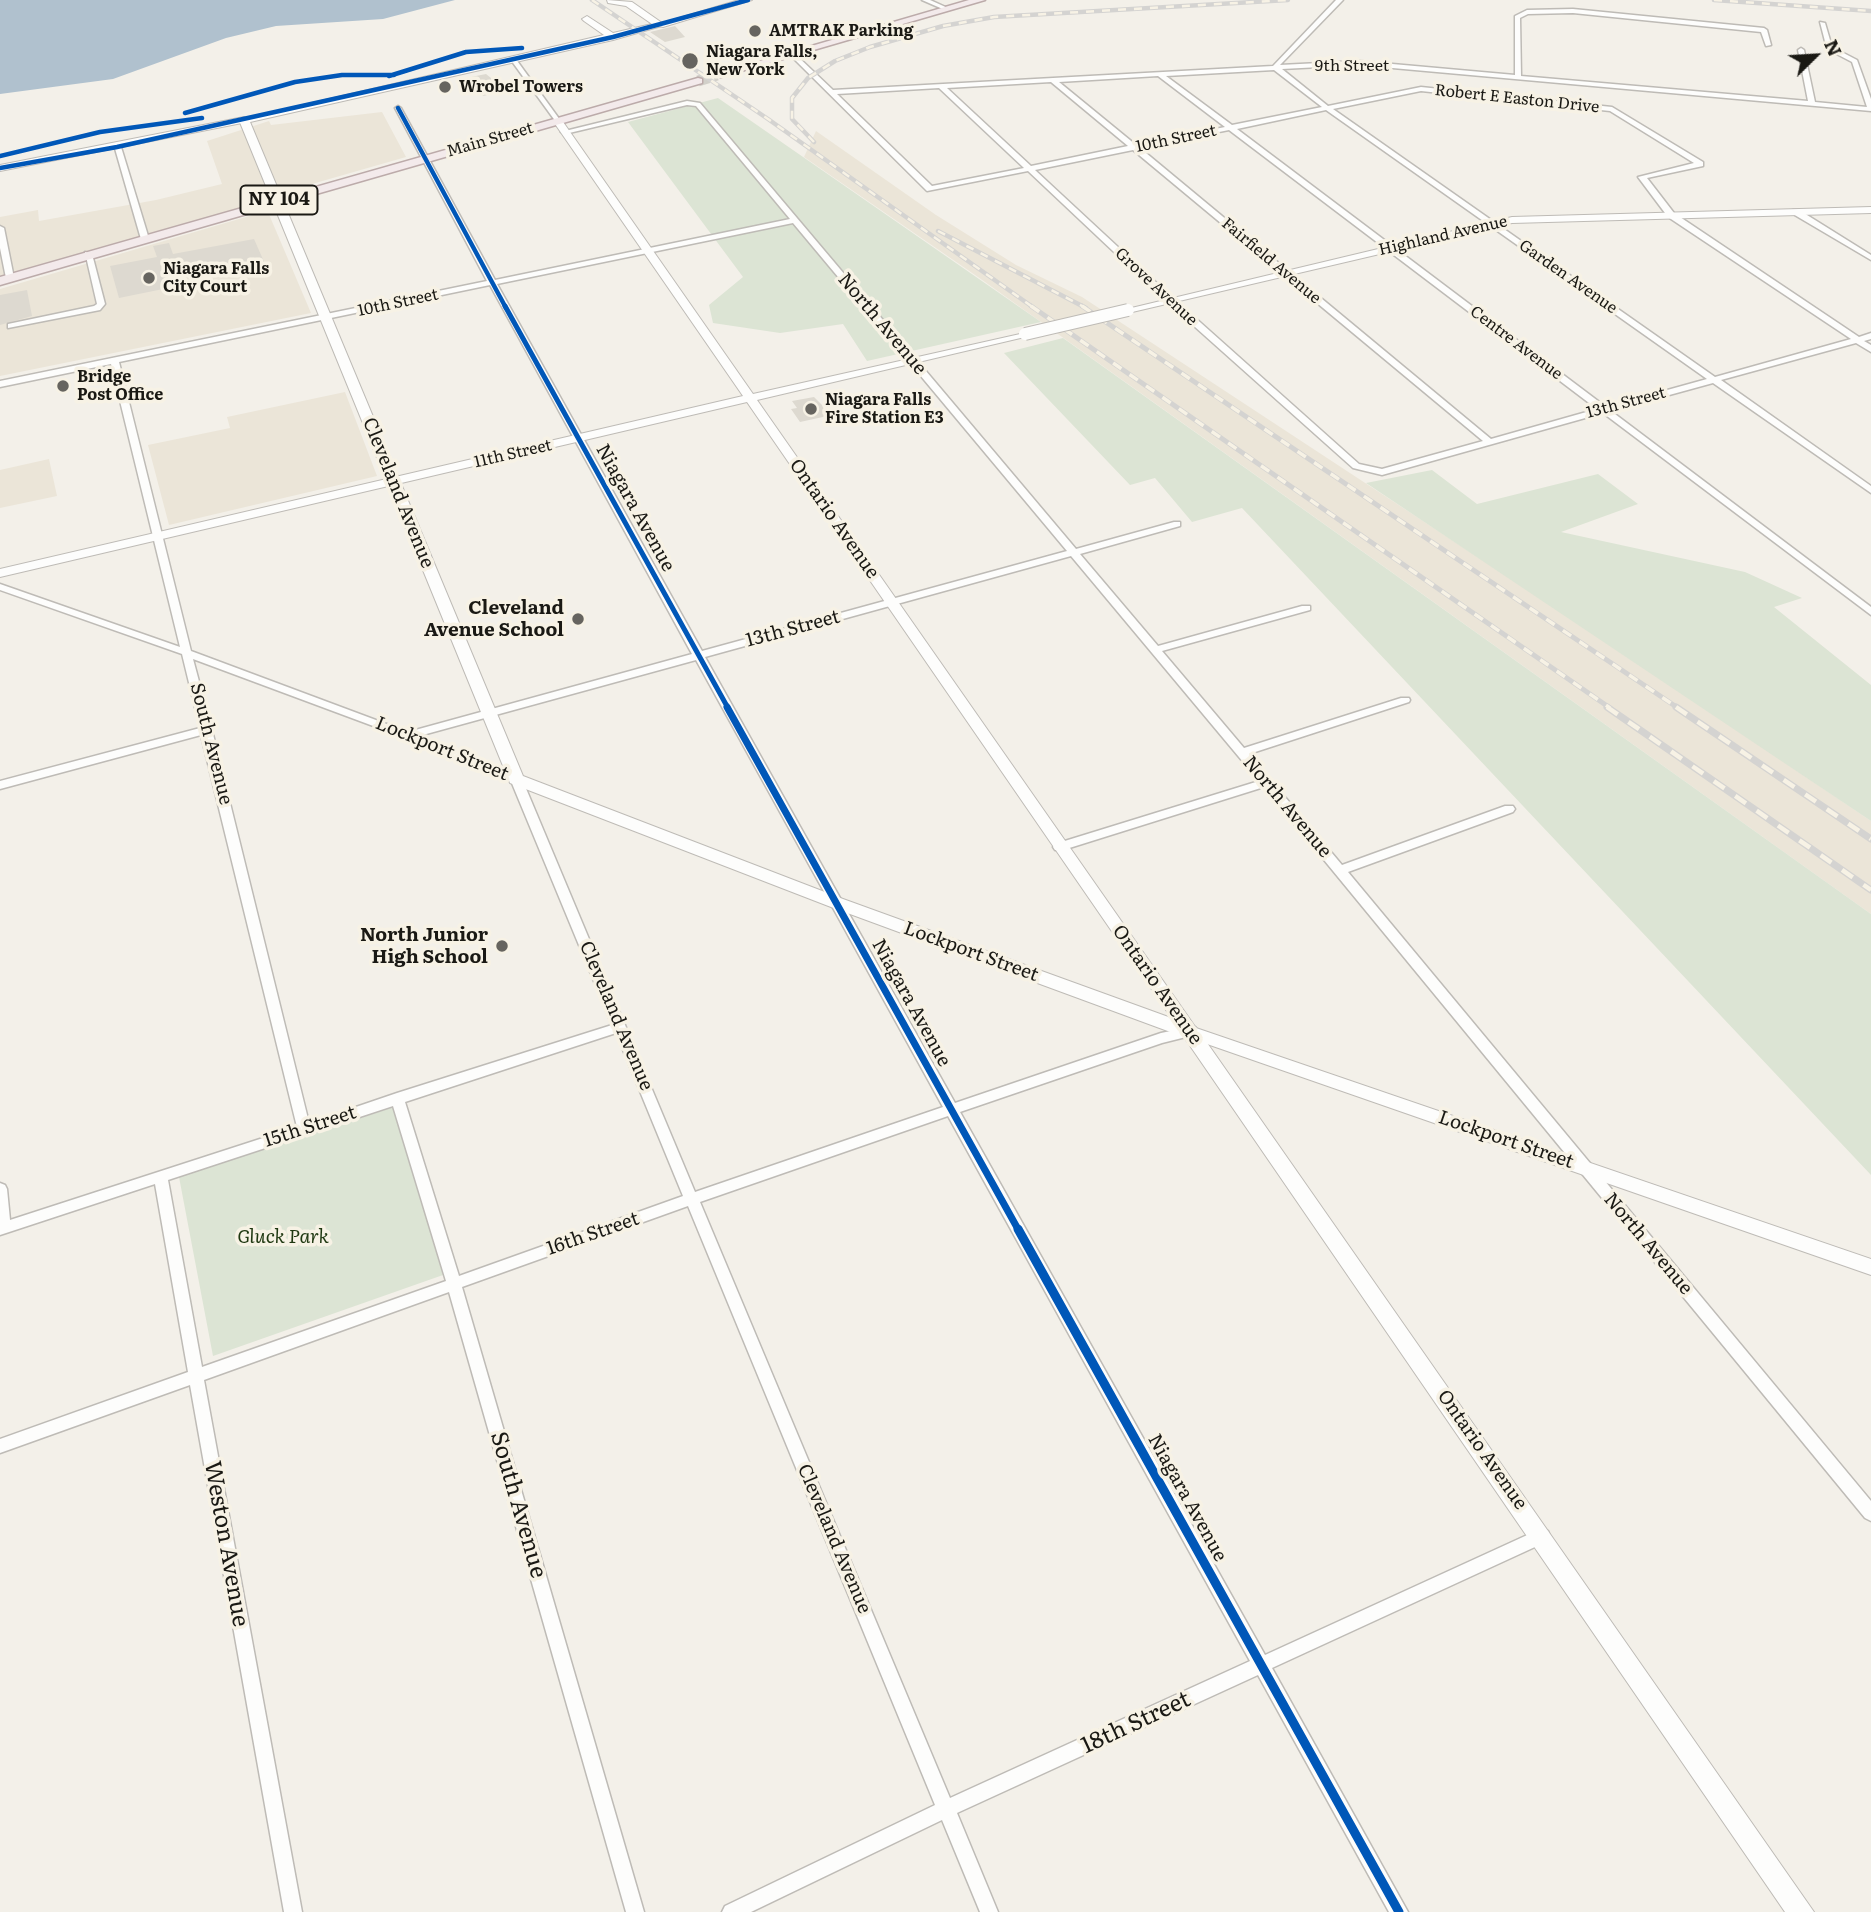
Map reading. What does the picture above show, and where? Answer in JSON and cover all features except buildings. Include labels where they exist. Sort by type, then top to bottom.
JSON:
[{"type":"main road","points":[[717,75],[980,0]]},
{"type":"main road","points":[[617,1],[660,25]]},
{"type":"main road","points":[[587,3],[585,18],[613,37]]},
{"type":"main road","points":[[244,120],[660,25]]},
{"type":"main road","name":"Main Street","points":[[5,280],[425,158],[561,126],[698,81]]},
{"type":"main road","name":"Cleveland Avenue","points":[[244,120],[516,779]]},
{"type":"main road","name":"Lockport Street","points":[[516,779],[837,903],[1190,1032]]},
{"type":"main road","name":"Ontario Avenue","points":[[1190,1032],[1801,1912]]},
{"type":"street","points":[[660,25],[748,0]]},
{"type":"street","points":[[925,0],[947,9]]},
{"type":"street","points":[[1275,67],[1340,0]]},
{"type":"street","points":[[1518,76],[1517,17],[1527,12],[1555,11],[1764,30],[1768,45]]},
{"type":"street","points":[[1822,23],[1829,48],[1855,61],[1871,109]]},
{"type":"street","points":[[1801,50],[1812,103]]},
{"type":"street","points":[[792,54],[832,92]]},
{"type":"street","name":"Ontario Avenue","points":[[513,59],[1190,1032]]},
{"type":"street","name":"9th Street","points":[[832,92],[1359,63],[1871,109]]},
{"type":"street","name":"Garden Avenue","points":[[1275,67],[1327,108],[1871,490]]},
{"type":"street","name":"Centre Avenue","points":[[1161,75],[1871,612]]},
{"type":"street","name":"Fairfield Avenue","points":[[1054,81],[1488,441]]},
{"type":"street","name":"Grove Avenue","points":[[941,86],[1170,300],[1356,466],[1382,472]]},
{"type":"street","name":"10th Street","points":[[832,92],[930,190],[1421,89]]},
{"type":"street","name":"Robert E Easton Drive","points":[[1421,89],[1612,109],[1700,164],[1642,177],[1671,215]]},
{"type":"street","points":[[561,126],[687,103],[698,104]]},
{"type":"street","name":"North Avenue","points":[[698,104],[1340,870],[1871,1513]]},
{"type":"street","name":"Niagara Avenue","points":[[398,108],[491,283],[1399,1912]]},
{"type":"street","points":[[0,168],[244,120]]},
{"type":"street","points":[[117,147],[145,239]]},
{"type":"street","name":"Highland Avenue","points":[[1025,334],[1512,220],[1871,210]]},
{"type":"street","points":[[1796,212],[1871,258]]},
{"type":"street","points":[[1671,215],[1871,348]]},
{"type":"street","name":"10th Street","points":[[0,384],[795,220]]},
{"type":"street","points":[[0,228],[5,280]]},
{"type":"street","points":[[11,326],[97,308],[101,304],[88,254]]},
{"type":"street","name":"11th Street","points":[[0,573],[1025,334]]},
{"type":"street","name":"13th Street","points":[[1382,472],[1871,336]]},
{"type":"street","name":"South Avenue","points":[[114,360],[160,536],[304,1129]]},
{"type":"street","name":"13th Street","points":[[409,735],[1177,524]]},
{"type":"street","name":"Lockport Street","points":[[0,587],[188,652],[409,735],[516,779]]},
{"type":"street","points":[[1154,650],[1306,608]]},
{"type":"street","points":[[1241,753],[1405,700]]},
{"type":"street","points":[[0,785],[207,730]]},
{"type":"street","name":"Cleveland Avenue","points":[[516,779],[989,1912]]},
{"type":"street","points":[[1059,847],[1265,783]]},
{"type":"street","points":[[1340,870],[1509,809]]},
{"type":"street","name":"15th Street","points":[[2,1228],[620,1027]]},
{"type":"street","name":"Lockport Street","points":[[1190,1032],[1584,1166],[1871,1268]]},
{"type":"street","name":"16th Street","points":[[0,1446],[953,1108],[1161,1038],[1190,1032]]},
{"type":"street","name":"South Avenue","points":[[397,1098],[454,1283],[635,1912]]},
{"type":"street","name":"Weston Avenue","points":[[160,1176],[293,1912]]},
{"type":"street","points":[[0,1189],[2,1228]]},
{"type":"street","name":"18th Street","points":[[731,1912],[947,1809],[1542,1536]]},
{"type":"shaded area","points":[[382,112],[406,157],[298,188],[299,193],[0,279],[0,217],[38,210],[39,221],[156,200],[222,184],[207,141],[269,121],[271,125]]},
{"type":"shaded area","points":[[816,131],[936,215],[1016,265],[1082,297],[1624,653],[1871,821],[1871,914],[978,277],[804,157]]},
{"type":"shaded area","points":[[268,212],[311,313],[0,376],[0,289]]},
{"type":"shaded area","points":[[345,392],[377,476],[169,525],[148,445],[230,428],[227,417]]},
{"type":"shaded area","points":[[49,459],[57,496],[0,508],[0,470]]},
{"type":"green space","points":[[718,98],[1041,322],[867,361],[843,324],[780,333],[713,323],[709,305],[743,277],[628,122]]},
{"type":"green space","points":[[1063,338],[1871,914],[1871,1175],[1242,508],[1192,522],[1155,478],[1130,485],[1004,353]]},
{"type":"green space","points":[[1432,470],[1477,504],[1598,474],[1638,504],[1561,532],[1745,572],[1802,598],[1774,607],[1871,685],[1871,821],[1366,483]]},
{"type":"green space","name":"Gluck Park","points":[[394,1107],[443,1275],[213,1356],[179,1177]]},
{"type":"water","points":[[0,0],[455,0],[383,19],[276,26],[226,38],[113,79],[0,94]]},
{"type":"tunnel","points":[[698,81],[717,75]]},
{"type":"railway","points":[[592,0],[768,119],[1034,308]]},
{"type":"railway","points":[[814,142],[792,119],[792,98],[808,78],[835,61],[870,47],[943,26],[994,17],[1288,0]]},
{"type":"railway","points":[[1714,0],[1871,11]]},
{"type":"railway","points":[[938,231],[1086,308]]},
{"type":"railway","points":[[1031,306],[1610,708]]},
{"type":"railway","points":[[1082,306],[1678,708]]},
{"type":"railway","points":[[1607,707],[1871,890]]},
{"type":"railway","points":[[1676,707],[1871,839]]},
{"type":"cycle path","points":[[0,168],[117,147],[613,37],[748,0]]},
{"type":"cycle path","points":[[389,76],[466,52],[522,48]]},
{"type":"cycle path","points":[[185,113],[295,82],[342,75],[394,75]]},
{"type":"cycle path","points":[[398,108],[539,369],[1399,1912]]},
{"type":"cycle path","points":[[0,156],[100,132],[202,118]]},
{"type":"place","name":"AMTRAK Parking","points":[[755,31]]},
{"type":"place","name":"Niagara Falls, New York","points":[[690,61]]},
{"type":"place","name":"Wrobel Towers","points":[[445,87]]},
{"type":"place","name":"Niagara Falls City Court","points":[[149,278]]},
{"type":"place","name":"Bridge Post Office","points":[[63,386]]},
{"type":"place","name":"Niagara Falls Fire Station E3","points":[[811,409]]},
{"type":"place","name":"Cleveland Avenue School","points":[[578,619]]},
{"type":"place","name":"North Junior High School","points":[[502,946]]}]
